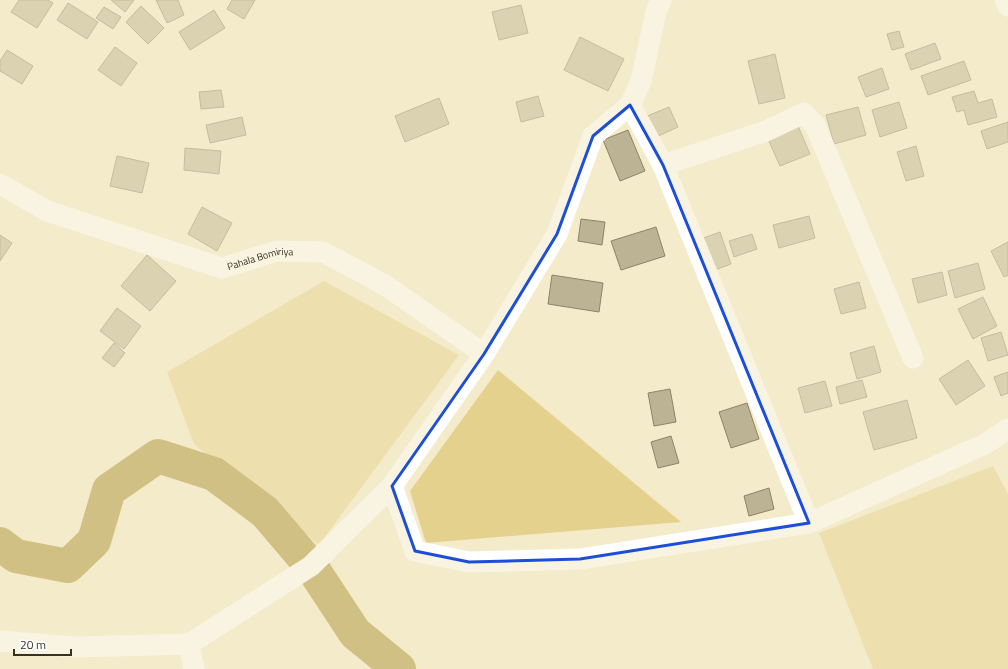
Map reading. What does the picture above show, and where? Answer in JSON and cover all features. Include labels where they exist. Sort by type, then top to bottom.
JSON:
[{"type":"street","points":[[1004,0],[1008,6]]},
{"type":"street","points":[[0,641],[76,647],[189,644],[311,566],[392,486],[484,354],[557,234],[593,136],[630,105],[641,82],[654,4]]},
{"type":"street","points":[[630,105],[664,165],[809,523]]},
{"type":"street","points":[[664,165],[766,131],[804,113],[815,125],[913,358]]},
{"type":"street","name":"Pahala Bomiriya","points":[[0,184],[47,211],[222,268],[277,251],[323,252],[385,285],[484,354]]},
{"type":"street","points":[[392,486],[415,551],[469,562],[580,559],[809,523],[985,444],[1008,429]]},
{"type":"street","points":[[189,644],[194,669]]},
{"type":"highlighted area","points":[[630,105],[663,165],[809,523],[580,559],[469,562],[415,551],[392,486],[484,354],[557,234],[593,136]]},
{"type":"shaded area","points":[[324,281],[459,355],[319,545],[194,444],[167,372]]},
{"type":"shaded area","points":[[498,370],[681,522],[426,543],[410,491]]},
{"type":"shaded area","points":[[993,466],[1008,494],[1008,669],[873,669],[819,533]]},
{"type":"building","points":[[19,0],[48,0],[53,3],[37,28],[11,12]]},
{"type":"building","points":[[111,0],[134,0],[125,12]]},
{"type":"building","points":[[156,0],[178,0],[184,15],[167,23]]},
{"type":"building","points":[[232,0],[255,0],[244,19],[227,9]]},
{"type":"building","points":[[68,3],[98,22],[87,39],[57,20]]},
{"type":"building","points":[[521,5],[528,33],[499,40],[492,12]]},
{"type":"building","points":[[141,6],[164,28],[148,44],[126,22]]},
{"type":"building","points":[[104,7],[121,17],[113,29],[96,18]]},
{"type":"building","points":[[214,10],[225,28],[190,50],[179,32]]},
{"type":"building","points":[[899,31],[904,47],[892,50],[887,34]]},
{"type":"building","points":[[580,37],[624,59],[608,91],[564,70]]},
{"type":"building","points":[[935,43],[941,59],[911,70],[905,54]]},
{"type":"building","points":[[115,47],[137,63],[121,86],[98,70]]},
{"type":"building","points":[[7,50],[33,66],[22,84],[0,71],[0,61]]},
{"type":"building","points":[[775,54],[785,98],[759,104],[748,61]]},
{"type":"building","points":[[964,61],[971,80],[928,95],[921,76]]},
{"type":"building","points":[[882,68],[889,89],[866,97],[858,77]]},
{"type":"building","points":[[221,90],[224,107],[201,109],[199,92]]},
{"type":"building","points":[[974,91],[978,103],[992,99],[997,117],[968,125],[964,110],[957,112],[952,97]]},
{"type":"building","points":[[538,96],[544,116],[521,122],[516,102]]},
{"type":"building","points":[[439,98],[449,124],[405,142],[395,116]]},
{"type":"building","points":[[899,102],[907,128],[880,137],[872,110]]},
{"type":"building","points":[[669,107],[678,127],[654,138],[645,117]]},
{"type":"building","points":[[858,107],[866,135],[834,144],[826,115]]},
{"type":"building","points":[[242,117],[246,135],[210,143],[206,125]]},
{"type":"building","points":[[1008,122],[1008,142],[987,149],[981,131]]},
{"type":"building","points":[[798,126],[810,154],[780,166],[768,139]]},
{"type":"building","points":[[628,130],[645,171],[620,181],[603,140]]},
{"type":"building","points":[[916,146],[924,176],[906,181],[897,152]]},
{"type":"building","points":[[185,148],[221,151],[219,174],[184,170]]},
{"type":"building","points":[[117,156],[149,163],[142,193],[110,186]]},
{"type":"building","points":[[202,207],[232,223],[217,251],[188,234]]},
{"type":"building","points":[[809,216],[815,238],[779,248],[773,225]]},
{"type":"building","points":[[581,219],[605,222],[602,245],[578,241]]},
{"type":"building","points":[[656,227],[665,256],[621,270],[611,241]]},
{"type":"building","points":[[720,232],[731,264],[709,272],[698,240]]},
{"type":"building","points":[[752,234],[757,249],[734,257],[729,241]]},
{"type":"building","points":[[0,235],[12,243],[0,261]]},
{"type":"building","points":[[1008,242],[1008,275],[1004,277],[991,251]]},
{"type":"building","points":[[147,255],[176,281],[150,311],[121,286]]},
{"type":"building","points":[[978,263],[985,289],[955,298],[948,271]]},
{"type":"building","points":[[942,272],[947,295],[918,303],[912,279]]},
{"type":"building","points":[[552,275],[603,283],[599,312],[548,304]]},
{"type":"building","points":[[859,282],[866,308],[841,314],[834,289]]},
{"type":"building","points":[[983,297],[997,326],[973,339],[958,309]]},
{"type":"building","points":[[117,308],[141,326],[124,349],[100,331]]},
{"type":"building","points":[[1001,332],[1008,355],[988,361],[981,338]]},
{"type":"building","points":[[114,343],[125,353],[114,367],[102,358]]},
{"type":"building","points":[[874,346],[881,372],[857,379],[850,353]]},
{"type":"building","points":[[968,360],[985,386],[956,405],[939,379]]},
{"type":"building","points":[[1008,372],[1008,393],[1001,396],[994,377]]},
{"type":"building","points":[[862,380],[867,397],[840,404],[836,387]]},
{"type":"building","points":[[825,381],[832,406],[805,413],[798,388]]},
{"type":"building","points":[[670,389],[676,422],[654,426],[648,393]]},
{"type":"building","points":[[907,400],[917,438],[874,450],[863,412]]},
{"type":"building","points":[[747,403],[759,439],[731,448],[719,412]]},
{"type":"building","points":[[671,436],[679,463],[658,468],[651,442]]},
{"type":"building","points":[[769,488],[774,509],[749,516],[744,496]]},
{"type":"waterway","points":[[0,544],[16,556],[68,566],[94,541],[109,490],[158,456],[214,474],[265,512],[311,566],[355,633],[399,669]]}]
